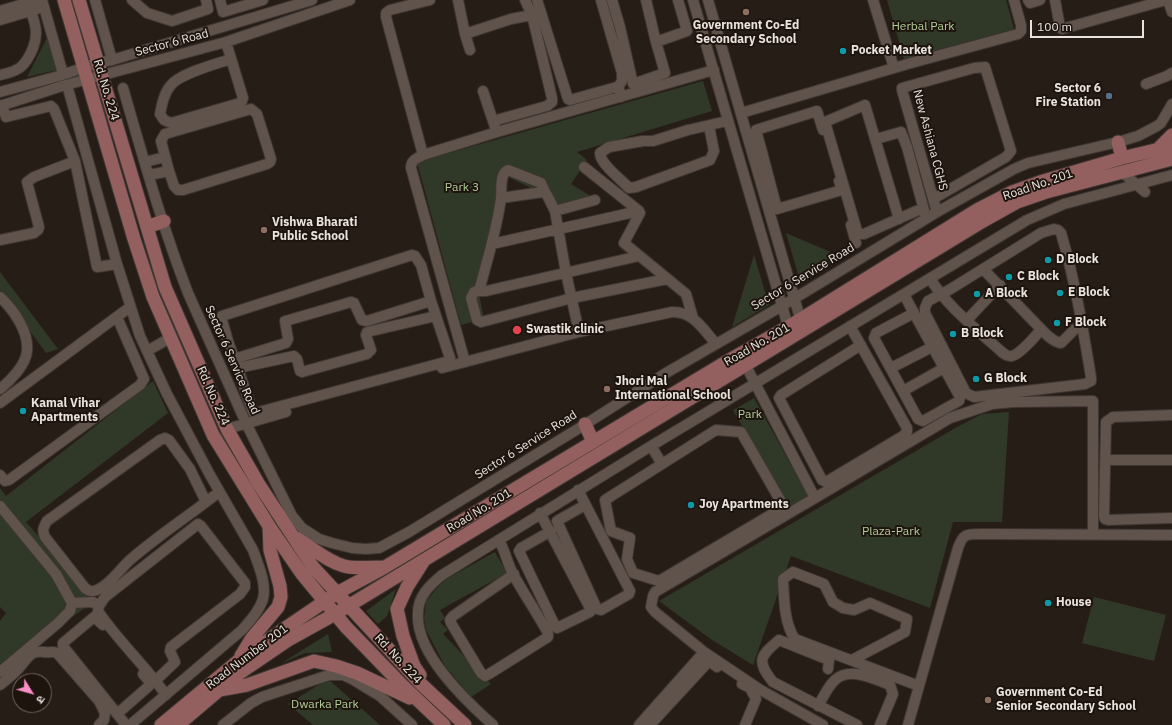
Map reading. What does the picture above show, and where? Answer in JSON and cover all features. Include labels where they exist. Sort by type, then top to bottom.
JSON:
[{"type":"main road","name":"Rd. No. 224","points":[[64,0],[134,239],[153,296],[213,435],[269,526],[302,574],[324,602],[401,684],[444,725]]},
{"type":"main road","name":"Rd. No. 224","points":[[79,0],[165,287],[227,429],[258,483],[314,567],[421,684],[465,725]]},
{"type":"main road","points":[[1157,150],[1172,135]]},
{"type":"main road","points":[[1118,142],[1122,158]]},
{"type":"main road","name":"Road No. 201","points":[[348,605],[746,366],[790,333],[977,210],[1012,192],[1040,182],[1122,158],[1172,146]]},
{"type":"main road","name":"Road No. 201","points":[[802,325],[1017,202],[1065,187],[1171,159]]},
{"type":"main road","points":[[147,227],[164,221]]},
{"type":"main road","name":"Road No. 201","points":[[338,593],[385,567],[726,362],[790,333]]},
{"type":"main road","points":[[585,424],[593,442]]},
{"type":"main road","points":[[238,661],[252,638],[278,607],[281,598],[280,586],[270,550],[269,526]]},
{"type":"main road","points":[[293,536],[308,544],[329,560],[345,567],[385,567]]},
{"type":"main road","points":[[425,559],[407,587],[397,609],[403,636],[414,666],[434,695]]},
{"type":"main road","name":"Road Number 201","points":[[161,725],[238,661],[338,593]]},
{"type":"main road","name":"Road Number 201","points":[[178,725],[238,674],[288,640],[335,614],[348,605]]},
{"type":"main road","points":[[219,690],[247,685],[314,661],[357,673],[424,705]]},
{"type":"street","points":[[95,0],[112,60]]},
{"type":"street","points":[[132,0],[147,13],[172,21],[208,9],[206,0]]},
{"type":"street","points":[[220,0],[228,25]]},
{"type":"street","points":[[224,12],[262,0]]},
{"type":"street","name":"Sector 6 Road","points":[[1,106],[66,85],[86,74],[97,63],[112,60],[312,0]]},
{"type":"street","name":"Sector 6 Road","points":[[0,92],[63,74],[102,76],[226,42],[350,0]]},
{"type":"street","points":[[423,155],[386,18],[386,13],[390,10],[430,0]]},
{"type":"street","points":[[458,0],[470,50]]},
{"type":"street","points":[[493,121],[547,106],[552,102],[532,15],[525,0]]},
{"type":"street","points":[[537,0],[568,99],[570,100],[618,87],[622,81],[622,73],[601,0]]},
{"type":"street","points":[[612,0],[620,27],[633,84],[666,73],[656,42],[646,0]]},
{"type":"street","points":[[656,42],[687,31],[678,0]]},
{"type":"street","points":[[693,0],[790,333]]},
{"type":"street","points":[[708,0],[741,113],[777,209],[842,190]]},
{"type":"street","points":[[873,0],[894,68]]},
{"type":"street","points":[[741,113],[894,68],[1018,34],[1022,29],[1014,0]]},
{"type":"street","points":[[1028,0],[1030,3],[1040,0]]},
{"type":"street","points":[[1055,0],[1060,27],[1062,28],[1167,0],[1172,12]]},
{"type":"street","points":[[0,11],[35,3]]},
{"type":"street","points":[[0,20],[35,3]]},
{"type":"street","points":[[35,3],[63,74]]},
{"type":"street","points":[[0,75],[18,70],[30,56],[36,37],[35,3]]},
{"type":"street","points":[[465,34],[511,19],[532,15]]},
{"type":"street","points":[[226,42],[243,98],[242,101],[240,103],[171,123],[164,120],[160,114],[162,102],[170,85],[178,78],[231,59]]},
{"type":"street","name":"New Ashiana CGHS","points":[[985,67],[1011,151],[1006,157],[933,199],[902,88],[974,68],[985,67]]},
{"type":"street","points":[[465,362],[411,168],[413,160],[423,155],[497,132],[714,70]]},
{"type":"street","points":[[1146,84],[1172,73]]},
{"type":"street","points":[[66,85],[117,264],[140,336],[167,394],[219,492],[253,550],[263,584],[263,598],[253,618],[242,630],[130,725]]},
{"type":"street","points":[[618,87],[621,97]]},
{"type":"street","name":"Sector 6 Service Road","points":[[123,88],[180,272],[246,423],[292,516],[302,528],[319,539],[345,546],[366,549],[379,548],[409,532],[666,373],[782,306],[936,212],[1022,165],[1138,136],[1157,126],[1172,104]]},
{"type":"street","points":[[483,91],[497,132]]},
{"type":"street","points":[[899,218],[865,105],[825,122],[857,231],[860,234],[864,234],[923,208]]},
{"type":"street","points":[[1,106],[3,118],[51,106],[54,109],[75,161],[97,267],[117,264]]},
{"type":"street","points":[[251,109],[258,114],[271,159],[267,164],[184,190],[178,190],[174,186],[169,171],[160,140],[165,134],[251,109]]},
{"type":"street","points":[[802,325],[793,299],[757,154],[756,130],[817,111],[842,190],[856,243]]},
{"type":"street","points":[[709,126],[714,151],[710,160],[636,187],[629,188],[606,165],[600,156],[600,152],[609,147],[643,141],[653,141],[688,130],[728,121]]},
{"type":"street","points":[[876,139],[901,132],[907,147],[926,218]]},
{"type":"street","points":[[145,162],[165,157]]},
{"type":"street","points":[[493,725],[462,696],[442,673],[421,633],[418,612],[420,602],[424,592],[442,575],[540,513],[1027,220],[1064,204],[1172,175],[1171,159]]},
{"type":"street","points":[[0,240],[34,233],[38,230],[39,227],[27,182],[34,177],[75,161]]},
{"type":"street","points":[[584,167],[639,211]]},
{"type":"street","points":[[479,291],[492,244],[501,198],[502,176],[504,172],[508,170],[541,183],[544,192],[555,211],[566,274],[579,332]]},
{"type":"street","points":[[149,175],[169,171]]},
{"type":"street","points":[[1122,172],[1145,192]]},
{"type":"street","points":[[1065,187],[1072,202]]},
{"type":"street","points":[[501,198],[544,192]]},
{"type":"street","points":[[933,199],[936,212]]},
{"type":"street","points":[[555,211],[595,200]]},
{"type":"street","points":[[492,244],[639,211]]},
{"type":"street","points":[[639,211],[640,214],[624,243],[686,294],[693,318]]},
{"type":"street","points":[[1090,381],[1085,384],[974,397],[970,396],[966,393],[924,308],[928,301],[1042,233],[1054,230],[1058,230],[1061,233],[1079,306],[1091,378],[1090,381],[1093,401],[1094,536]]},
{"type":"street","points":[[412,255],[416,256],[426,283],[450,358],[448,361],[255,413],[252,411],[228,341],[222,316],[412,255]]},
{"type":"street","points":[[639,256],[566,274],[486,291],[474,292],[471,298],[477,320],[481,322],[572,298],[667,279]]},
{"type":"street","points":[[983,269],[1041,329],[1058,343],[1061,343],[1082,325]]},
{"type":"street","points":[[426,283],[442,278]]},
{"type":"street","points":[[930,278],[941,294],[967,320],[1003,353],[1009,356],[1018,353],[1041,329]]},
{"type":"street","points":[[967,320],[1000,285]]},
{"type":"street","points":[[904,294],[960,399],[959,401],[922,421],[918,420],[874,336],[914,313]]},
{"type":"street","points":[[0,297],[18,319],[26,336],[27,352],[20,368],[0,389]]},
{"type":"street","points":[[236,364],[286,343],[288,339],[285,321],[351,302],[354,303],[362,320],[367,321],[431,301]]},
{"type":"street","points":[[0,403],[130,307]]},
{"type":"street","points":[[227,429],[465,362],[579,332],[672,312],[684,313],[693,318],[716,344]]},
{"type":"street","points":[[236,364],[294,356],[296,357],[300,371],[303,372],[367,354],[371,350],[366,334],[367,332],[436,316]]},
{"type":"street","points":[[0,475],[5,481],[10,480],[140,385],[144,379],[117,317]]},
{"type":"street","points":[[850,326],[861,345],[907,428],[907,432],[826,482],[822,480],[779,398],[781,394],[861,345]]},
{"type":"street","points":[[442,334],[456,329]]},
{"type":"street","points":[[147,351],[170,338]]},
{"type":"street","points":[[212,346],[228,341]]},
{"type":"street","points":[[891,368],[932,347]]},
{"type":"street","points":[[746,366],[754,384],[815,498]]},
{"type":"street","points":[[903,391],[944,368]]},
{"type":"street","points":[[233,394],[245,390]]},
{"type":"street","points":[[823,725],[759,689],[704,652],[654,612],[651,607],[651,602],[655,592],[715,552],[784,507],[741,432],[716,430],[605,500],[611,531],[630,538],[626,559],[633,573],[659,581],[715,552],[815,498],[950,418],[992,404],[1013,402],[1093,401]]},
{"type":"street","points":[[1104,536],[1106,422],[1113,417],[1172,415]]},
{"type":"street","points":[[206,502],[190,469],[178,451],[169,440],[165,438],[160,440],[47,521],[43,527],[43,532],[45,537],[85,588],[89,592],[94,592],[101,588],[130,560],[206,502],[219,492]]},
{"type":"street","points":[[651,446],[662,464]]},
{"type":"street","points":[[1105,460],[1172,460]]},
{"type":"street","points":[[550,507],[558,520],[558,523],[598,609],[601,610],[630,592],[578,490]]},
{"type":"street","points":[[558,520],[585,505]]},
{"type":"street","points":[[0,506],[56,574],[71,601],[70,611],[0,672]]},
{"type":"street","points":[[540,513],[551,531],[591,610],[590,612],[557,628],[519,551],[521,548],[551,531]]},
{"type":"street","points":[[1104,519],[1172,518]]},
{"type":"street","points":[[155,681],[176,662],[170,651],[171,647],[240,594],[245,587],[245,583],[198,524],[105,597],[99,606],[98,611],[166,695]]},
{"type":"street","points":[[908,725],[960,540],[964,536],[969,534],[980,534],[1172,536]]},
{"type":"street","points":[[496,541],[506,553],[506,558],[548,633],[548,637],[485,676],[481,673],[450,620],[453,616],[514,574]]},
{"type":"street","points":[[852,660],[905,632],[907,618],[870,603],[854,610],[843,608],[833,602],[824,584],[793,572],[782,579],[784,607],[791,634],[795,639],[919,686]]},
{"type":"street","points":[[71,601],[85,588]]},
{"type":"street","points":[[71,601],[93,602],[99,606]]},
{"type":"street","points":[[117,714],[146,690],[149,686],[149,682],[97,618],[94,617],[63,644],[63,646],[117,714],[126,725]]},
{"type":"street","points":[[828,669],[829,660],[779,640],[766,651],[762,660],[762,666],[765,673],[773,682],[857,725]]},
{"type":"street","points":[[0,685],[19,668],[33,652],[52,651],[57,653],[99,701],[105,713],[104,723]]},
{"type":"street","points":[[639,725],[704,652]]},
{"type":"street","points":[[650,725],[709,661],[750,688],[756,699],[744,725]]},
{"type":"street","points":[[818,706],[833,680],[841,675],[852,673],[872,678],[890,685],[893,694],[880,725]]},
{"type":"street","points":[[223,725],[251,703],[262,697],[329,675],[343,675],[352,679],[380,696],[412,725]]},
{"type":"green space","name":"Herbal Park","points":[[887,0],[1006,0],[1014,29],[904,59]]},
{"type":"green space","points":[[48,36],[57,70],[27,77]]},
{"type":"green space","name":"Park 3","points":[[703,81],[712,111],[577,152],[587,160],[571,184],[597,200],[557,208],[539,192],[504,175],[479,294],[484,319],[461,325],[417,162]]},
{"type":"green space","points":[[786,233],[842,257],[801,284]]},
{"type":"green space","points":[[754,255],[769,305],[732,327]]},
{"type":"green space","points":[[0,272],[58,349],[46,353],[0,290]]},
{"type":"green space","points":[[153,381],[168,413],[26,522],[95,601],[46,635],[0,674],[0,621],[6,613],[0,607],[0,488],[6,496]]},
{"type":"green space","name":"Park","points":[[754,398],[810,499],[790,510],[733,410]]},
{"type":"green space","name":"Plaza-Park","points":[[1009,412],[1002,522],[953,522],[930,608],[791,556],[753,665],[712,640],[659,601],[957,427],[982,414]]},
{"type":"green space","points":[[495,552],[507,573],[440,610],[445,618],[440,622],[448,630],[443,634],[491,684],[471,697],[445,666],[426,630],[424,618],[426,602],[446,579]]},
{"type":"green space","points":[[396,589],[387,616],[378,624],[366,611]]},
{"type":"green space","points":[[1094,597],[1166,615],[1154,661],[1082,643]]},
{"type":"green space","points":[[328,634],[332,652],[305,653],[280,664]]},
{"type":"green space","name":"Dwarka Park","points":[[328,679],[380,725],[313,725],[288,704]]},
{"type":"place","name":"Government Co-Ed Secondary School","points":[[746,12]]},
{"type":"place","name":"Pocket Market","points":[[843,51]]},
{"type":"place","name":"Sector 6 Fire Station","points":[[1109,96]]},
{"type":"place","name":"Vishwa Bharati Public School","points":[[264,230]]},
{"type":"place","name":"D Block","points":[[1048,260]]},
{"type":"place","name":"C Block","points":[[1009,277]]},
{"type":"place","name":"E Block","points":[[1060,293]]},
{"type":"place","name":"A Block","points":[[977,294]]},
{"type":"place","name":"F Block","points":[[1057,323]]},
{"type":"place","name":"Swastik clinic","points":[[517,330]]},
{"type":"place","name":"B Block","points":[[953,334]]},
{"type":"place","name":"G Block","points":[[976,379]]},
{"type":"place","name":"Jhori Mal International School","points":[[607,389]]},
{"type":"place","name":"Kamal Vihar Apartments","points":[[23,411]]},
{"type":"place","name":"Joy Apartments","points":[[691,505]]},
{"type":"place","name":"House","points":[[1048,603]]},
{"type":"place","name":"Government Co-Ed Senior Secondary School","points":[[988,700]]}]
